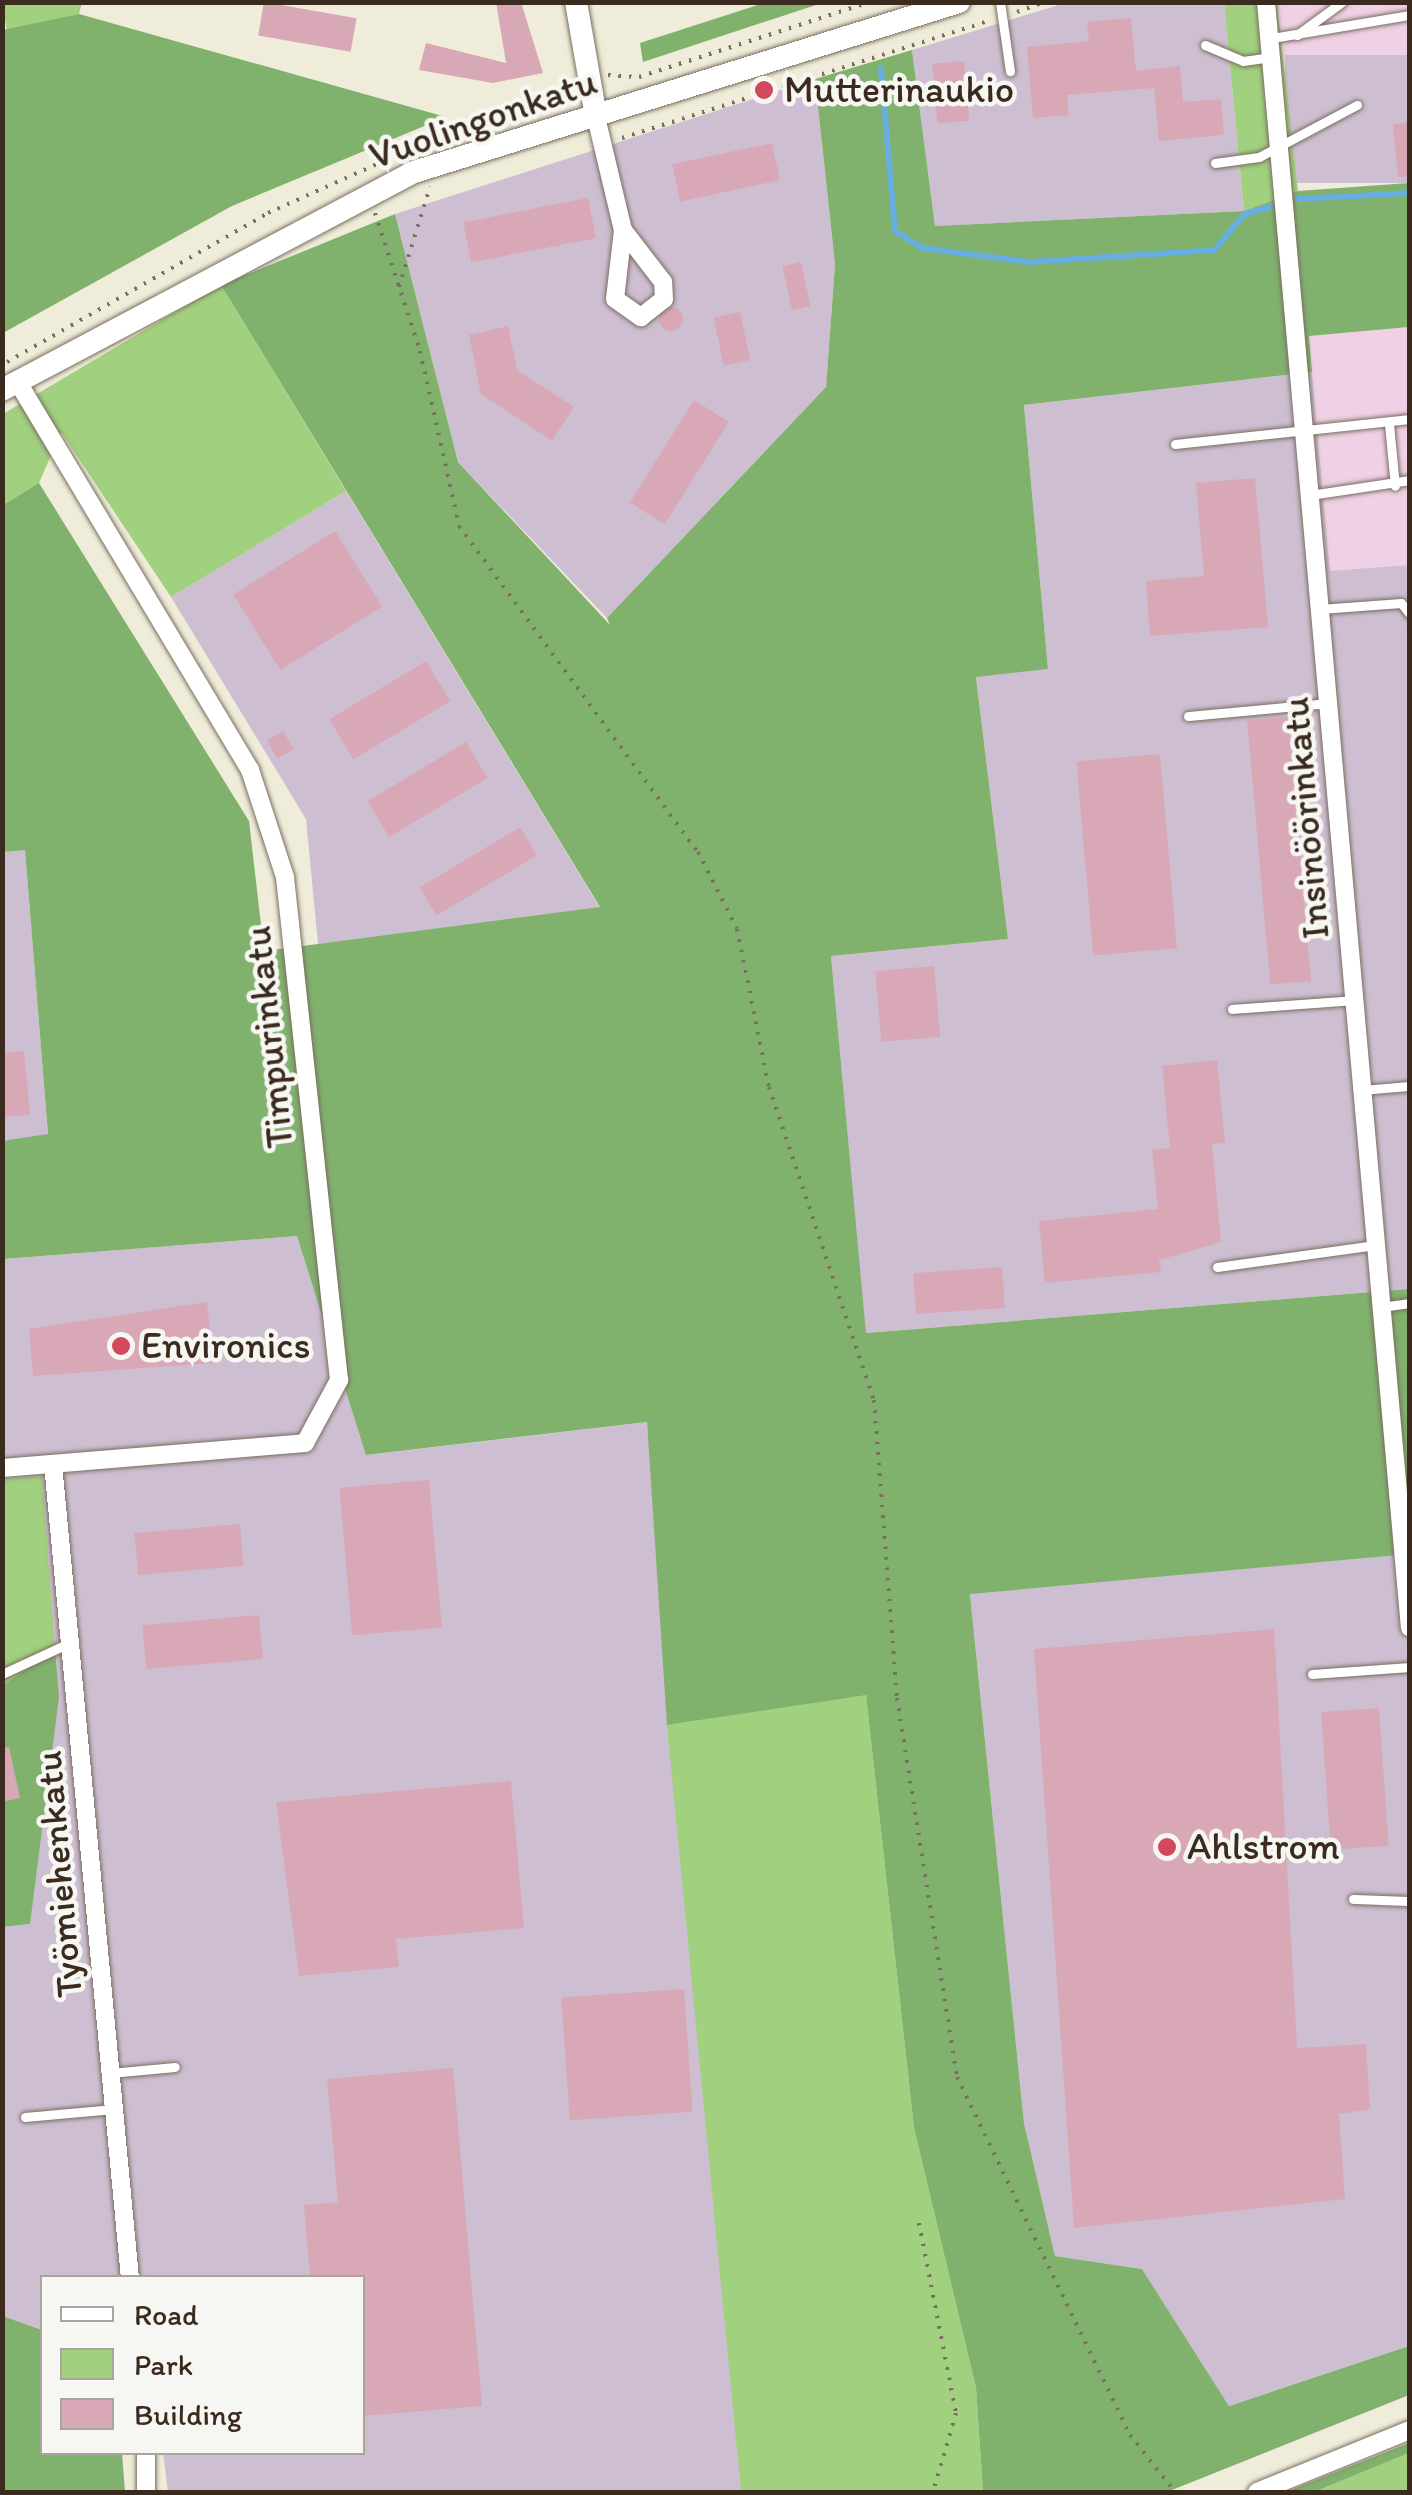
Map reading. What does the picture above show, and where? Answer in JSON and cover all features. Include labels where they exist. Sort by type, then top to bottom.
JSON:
[{"type":"street","points":[[576,2],[596,117],[623,230]]},
{"type":"street","name":"Vuolingonkatu","points":[[10,386],[362,183],[596,117],[959,2]]},
{"type":"street","name":"Insinöörinkatu","points":[[1266,2],[1410,1628]]},
{"type":"street","name":"Timpurinkatu","points":[[2,1468],[305,1443],[339,1380],[285,876],[250,770],[10,386]]},
{"type":"street","name":"Työmiehenkatu","points":[[52,1464],[130,2275]]},
{"type":"street","points":[[1257,2492],[1410,2430]]},
{"type":"street","points":[[146,2455],[146,2492]]},
{"type":"lane","points":[[1000,2],[1010,71]]},
{"type":"lane","points":[[1205,45],[1243,60],[1295,36],[1342,2]]},
{"type":"lane","points":[[1295,36],[1410,15]]},
{"type":"lane","points":[[1215,163],[1280,144],[1357,105]]},
{"type":"lane","points":[[1174,444],[1410,419]]},
{"type":"lane","points":[[1389,424],[1395,486]]},
{"type":"lane","points":[[1310,496],[1395,486],[1410,480]]},
{"type":"lane","points":[[1320,609],[1401,603],[1410,614]]},
{"type":"lane","points":[[1188,716],[1329,703]]},
{"type":"lane","points":[[1232,1009],[1355,1000]]},
{"type":"lane","points":[[1362,1090],[1410,1086]]},
{"type":"lane","points":[[1217,1267],[1375,1245]]},
{"type":"lane","points":[[1380,1306],[1410,1303]]},
{"type":"lane","points":[[2,1674],[70,1643]]},
{"type":"lane","points":[[1312,1674],[1410,1667]]},
{"type":"lane","points":[[1352,1899],[1410,1902]]},
{"type":"lane","points":[[110,2073],[175,2067]]},
{"type":"lane","points":[[25,2117],[114,2109]]},
{"type":"path","points":[[603,144],[1045,2]]},
{"type":"path","points":[[399,287],[437,164]]},
{"type":"path","points":[[362,183],[399,287],[459,526],[698,852],[737,929],[769,1086],[874,1400],[897,1698],[957,2077],[1130,2436],[1175,2492]]},
{"type":"path","points":[[920,2223],[956,2413],[932,2492]]},
{"type":"shaded area","points":[[1065,3],[1224,3],[1244,211],[935,226],[912,50]]},
{"type":"shaded area","points":[[1277,3],[1409,3],[1409,55],[1285,66]]},
{"type":"shaded area","points":[[1285,55],[1409,55],[1409,183],[1285,183]]},
{"type":"shaded area","points":[[815,79],[835,264],[826,387],[607,618],[458,462],[395,214]]},
{"type":"shaded area","points":[[1409,327],[1409,565],[1330,572],[1309,336]]},
{"type":"shaded area","points":[[1312,372],[1330,571],[1409,565],[1409,1289],[865,1333],[831,956],[1008,939],[976,676],[1048,669],[1024,405]]},
{"type":"shaded area","points":[[346,491],[600,908],[318,944],[306,819],[171,597]]},
{"type":"shaded area","points":[[25,849],[48,1135],[3,1141],[2,852]]},
{"type":"shaded area","points":[[297,1236],[367,1455],[647,1422],[741,2492],[168,2492],[163,2455],[365,2455],[365,2275],[40,2275],[40,2329],[3,2316],[3,1927],[30,1924],[42,1476],[3,1479],[2,1242],[4,1259]]},
{"type":"shaded area","points":[[1409,1554],[1409,2346],[1229,2406],[1142,2269],[1055,2256],[1024,2123],[970,1593]]},
{"type":"green space","points":[[2,3],[82,3],[79,14],[7,31]]},
{"type":"green space","points":[[764,3],[822,3],[643,62],[640,43]]},
{"type":"green space","points":[[1224,3],[1277,3],[1298,191],[1244,211]]},
{"type":"green space","points":[[79,14],[446,117],[232,206],[3,333],[3,30]]},
{"type":"green space","points":[[912,50],[935,226],[1244,211],[1298,191],[1409,183],[1409,327],[1309,336],[1312,372],[1024,405],[1048,669],[976,677],[1008,939],[831,956],[866,1333],[1409,1289],[1409,1554],[970,1594],[1024,2123],[1055,2256],[1142,2269],[1229,2406],[1409,2346],[1409,2395],[1167,2492],[983,2492],[976,2388],[914,2128],[866,1695],[667,1725],[647,1422],[366,1455],[297,1236],[4,1259],[2,1141],[48,1134],[25,850],[2,852],[3,505],[39,483],[249,821],[264,951],[600,907],[221,285],[395,214],[458,462],[610,625],[607,618],[826,387],[835,264],[815,79]]},
{"type":"green space","points":[[221,285],[346,491],[171,597],[61,432],[39,483],[3,505],[3,414]]},
{"type":"green space","points":[[42,1476],[55,1650],[3,1685],[3,1479]]},
{"type":"green space","points":[[55,1650],[59,1697],[30,1924],[3,1927],[3,1685]]},
{"type":"green space","points":[[866,1694],[914,2128],[976,2388],[983,2492],[741,2492],[667,1725]]},
{"type":"green space","points":[[3,2316],[40,2329],[40,2455],[122,2455],[125,2492],[3,2492]]},
{"type":"green space","points":[[1409,2443],[1409,2453],[1314,2492],[1286,2492]]},
{"type":"green space","points":[[1409,2453],[1409,2492],[1314,2492]]},
{"type":"building","points":[[264,2],[357,18],[351,52],[258,35]]},
{"type":"building","points":[[496,2],[521,2],[543,73],[493,83],[419,70],[426,43],[506,63]]},
{"type":"building","points":[[1131,18],[1136,71],[1180,66],[1183,102],[1221,99],[1224,135],[1159,141],[1154,88],[1067,95],[1069,115],[1033,118],[1027,47],[1089,41],[1087,22]]},
{"type":"building","points":[[964,61],[969,121],[937,124],[932,64]]},
{"type":"building","points":[[1410,122],[1410,176],[1398,177],[1393,124]]},
{"type":"building","points":[[772,143],[780,180],[680,201],[672,164]]},
{"type":"building","points":[[588,198],[596,238],[471,262],[463,222]]},
{"type":"building","points":[[801,262],[810,306],[792,310],[782,266]]},
{"type":"building","points":[[671,307],[680,310],[680,328],[671,331],[662,328],[659,319],[662,310]]},
{"type":"building","points":[[740,312],[750,360],[724,366],[714,318]]},
{"type":"building","points":[[508,326],[517,370],[574,407],[552,441],[481,394],[469,335]]},
{"type":"building","points":[[694,400],[729,422],[665,524],[630,503]]},
{"type":"building","points":[[1255,478],[1268,627],[1150,636],[1146,581],[1204,576],[1196,483]]},
{"type":"building","points":[[335,531],[382,606],[280,670],[233,595]]},
{"type":"building","points":[[426,661],[450,701],[353,759],[329,719]]},
{"type":"building","points":[[1288,717],[1311,981],[1270,985],[1247,721]]},
{"type":"building","points":[[283,731],[294,749],[278,759],[267,741]]},
{"type":"building","points":[[466,742],[488,778],[389,837],[367,801]]},
{"type":"building","points":[[1160,754],[1177,948],[1093,956],[1076,761]]},
{"type":"building","points":[[520,827],[537,855],[437,916],[420,887]]},
{"type":"building","points":[[934,966],[940,1037],[881,1042],[875,971]]},
{"type":"building","points":[[24,1051],[30,1115],[2,1117],[2,1053]]},
{"type":"building","points":[[1217,1060],[1225,1143],[1212,1144],[1221,1242],[1159,1260],[1161,1272],[1045,1283],[1039,1221],[1158,1209],[1152,1150],[1170,1148],[1162,1066]]},
{"type":"building","points":[[1002,1267],[1005,1308],[916,1314],[913,1273]]},
{"type":"building","name":"Environics","points":[[207,1302],[213,1363],[33,1376],[29,1329]]},
{"type":"building","points":[[429,1480],[442,1627],[352,1635],[339,1488]]},
{"type":"building","points":[[240,1524],[244,1566],[138,1575],[134,1533]]},
{"type":"building","points":[[259,1615],[263,1659],[146,1669],[142,1625]]},
{"type":"building","name":"Ahlstrom","points":[[1274,1629],[1297,2048],[1366,2044],[1370,2109],[1339,2114],[1345,2199],[1074,2228],[1034,1649]]},
{"type":"building","points":[[1379,1708],[1389,1846],[1331,1850],[1321,1712]]},
{"type":"building","points":[[9,1747],[20,1798],[2,1802],[2,1748]]},
{"type":"building","points":[[511,1781],[524,1928],[396,1939],[399,1967],[299,1976],[276,1802]]},
{"type":"building","points":[[684,1989],[693,2112],[570,2120],[561,1998]]},
{"type":"building","points":[[453,2068],[482,2406],[365,2416],[365,2275],[310,2275],[304,2205],[338,2202],[327,2079]]},
{"type":"waterway","points":[[881,68],[895,231],[922,248],[1030,262],[1214,250],[1245,214],[1270,207]]},
{"type":"waterway","points":[[1298,199],[1410,193]]},
{"type":"place","name":"Mutterinaukio","points":[[764,90]]},
{"type":"place","name":"Environics","points":[[121,1346]]},
{"type":"place","name":"Ahlstrom","points":[[1167,1847]]}]
